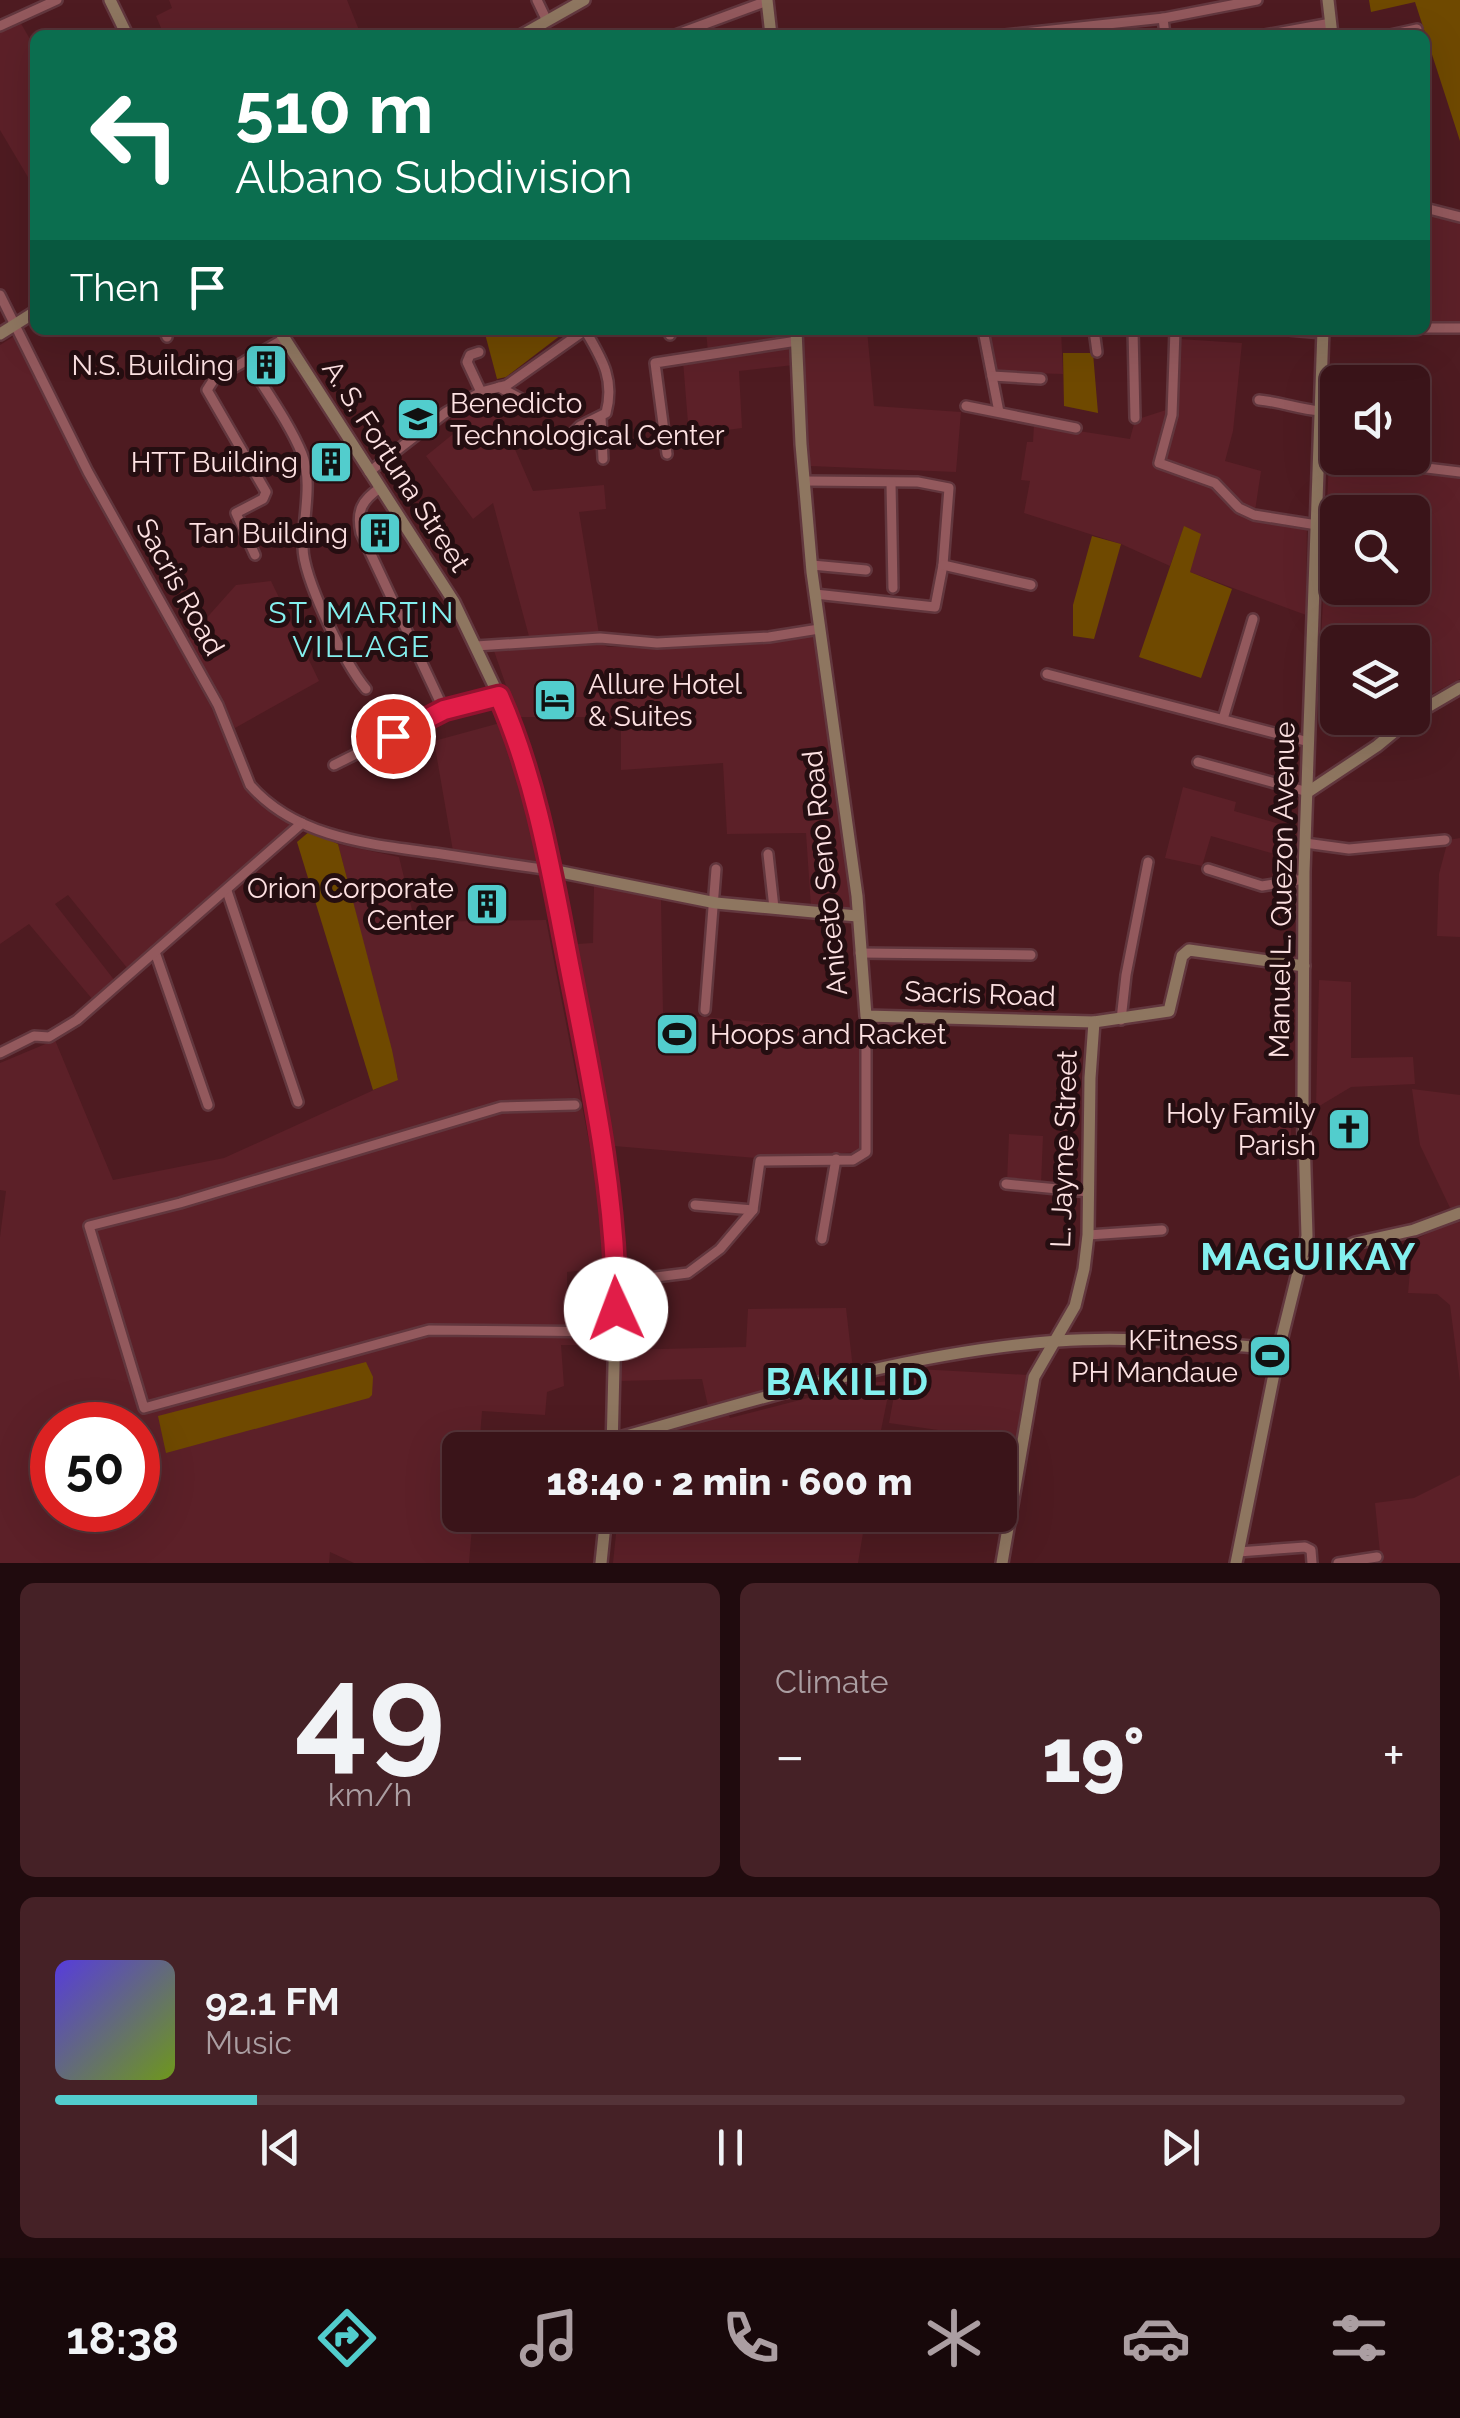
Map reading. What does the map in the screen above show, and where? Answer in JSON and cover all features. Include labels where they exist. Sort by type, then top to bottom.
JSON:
[{"type":"street","points":[[0,26],[57,0]]},
{"type":"street","points":[[110,0],[124,30]]},
{"type":"street","points":[[538,0],[547,21]]},
{"type":"street","points":[[531,30],[584,0]]},
{"type":"street","points":[[1051,30],[1163,18],[1257,0]]},
{"type":"street","points":[[1328,0],[1332,29]]},
{"type":"street","points":[[689,30],[767,1],[770,30]]},
{"type":"street","points":[[1163,18],[1164,30]]},
{"type":"street","points":[[1413,30],[1418,29]]},
{"type":"street","points":[[1430,209],[1460,217]]},
{"type":"street","name":"Sacris Road","points":[[0,295],[88,472],[218,705],[250,784],[265,800],[302,824],[336,836],[552,870]]},
{"type":"street","points":[[0,334],[30,315]]},
{"type":"street","points":[[1430,328],[1460,328]]},
{"type":"street","points":[[255,554],[236,513],[263,498],[266,492],[208,390],[214,379],[281,335]]},
{"type":"street","name":"A. S. Fortuna Street","points":[[283,335],[454,602],[499,696],[525,764],[552,870],[606,1161],[616,1282],[612,1432]]},
{"type":"street","points":[[370,472],[446,412],[481,392],[499,388],[578,335]]},
{"type":"street","points":[[569,437],[580,426],[606,413],[609,400],[606,366],[588,335]]},
{"type":"street","points":[[984,335],[999,412]]},
{"type":"street","points":[[1095,335],[1097,352]]},
{"type":"street","points":[[1133,335],[1135,418]]},
{"type":"street","points":[[1176,335],[1172,415],[1159,463],[1215,482],[1239,508],[1254,515],[1316,525]]},
{"type":"street","name":"Manuel L. Quezon Avenue","points":[[1322,365],[1323,335]]},
{"type":"street","points":[[667,454],[655,364],[797,336]]},
{"type":"street","name":"Aniceto Seno Road","points":[[797,336],[812,565],[848,830],[866,1016],[868,1147],[853,1160],[836,1159]]},
{"type":"street","points":[[479,352],[467,362],[481,392]]},
{"type":"street","points":[[247,360],[302,456],[306,476],[306,570],[324,613],[366,689]]},
{"type":"street","points":[[992,376],[1041,379]]},
{"type":"street","points":[[499,388],[540,409]]},
{"type":"street","points":[[1259,400],[1320,411]]},
{"type":"street","points":[[966,406],[1076,428]]},
{"type":"street","name":"Manuel L. Quezon Avenue","points":[[1237,1558],[1279,1350],[1301,1266],[1308,1211],[1303,1104],[1304,879],[1320,411]]},
{"type":"street","points":[[601,417],[603,458]]},
{"type":"street","points":[[1430,468],[1460,472]]},
{"type":"street","points":[[804,481],[918,482],[949,488],[944,565],[937,604],[932,608],[815,594]]},
{"type":"street","points":[[891,483],[893,588]]},
{"type":"street","points":[[380,488],[361,505],[361,532],[444,710]]},
{"type":"street","points":[[812,565],[866,570]]},
{"type":"street","points":[[944,565],[1032,584]]},
{"type":"street","points":[[1223,720],[1254,618]]},
{"type":"street","points":[[476,646],[600,638],[657,644],[769,636],[819,628]]},
{"type":"street","points":[[1047,674],[1309,742]]},
{"type":"street","points":[[1430,706],[1460,688]]},
{"type":"street","points":[[334,765],[444,710],[499,696]]},
{"type":"street","points":[[1198,762],[1308,792],[1390,735]]},
{"type":"street","points":[[0,1053],[34,1036],[49,1037],[63,1030],[302,824]]},
{"type":"street","points":[[1305,843],[1349,849],[1445,840]]},
{"type":"street","points":[[768,854],[774,908]]},
{"type":"street","points":[[1121,1020],[1148,862]]},
{"type":"street","points":[[705,1010],[716,869]]},
{"type":"street","points":[[1208,869],[1262,886],[1304,879]]},
{"type":"street","points":[[552,870],[716,904],[857,916]]},
{"type":"street","points":[[227,891],[298,1102]]},
{"type":"street","name":"Sacris Road","points":[[866,1016],[1121,1020],[1169,1011],[1182,956],[1189,950],[1304,966]]},
{"type":"street","points":[[155,952],[208,1105]]},
{"type":"street","points":[[860,952],[1031,956]]},
{"type":"street","name":"L. Jayme Street","points":[[1002,1563],[1034,1378],[1076,1306],[1088,1235],[1094,1022]]},
{"type":"street","points":[[575,1105],[501,1107],[180,1203],[89,1226],[144,1408],[429,1330],[616,1332]]},
{"type":"street","points":[[616,1282],[693,1271],[720,1249],[753,1210],[760,1161],[836,1159],[822,1240]]},
{"type":"street","points":[[1006,1184],[1089,1192]]},
{"type":"street","points":[[695,1205],[753,1210]]},
{"type":"street","points":[[1301,1266],[1355,1243],[1414,1230],[1460,1213]]},
{"type":"street","points":[[1088,1235],[1162,1230]]},
{"type":"street","points":[[657,1432],[882,1367],[1056,1341],[1279,1350]]},
{"type":"street","points":[[601,1563],[604,1532]]},
{"type":"street","points":[[1237,1558],[1305,1547],[1311,1550],[1312,1563]]},
{"type":"street","points":[[1338,1563],[1378,1557]]},
{"type":"shaded area","points":[[169,0],[347,0],[359,30],[162,30],[156,16],[172,8]]},
{"type":"shaded area","points":[[1369,0],[1460,0],[1460,141],[1430,48],[1430,30],[1424,30],[1415,2],[1371,12]]},
{"type":"shaded area","points":[[19,20],[30,39],[30,181],[0,130],[0,30]]},
{"type":"shaded area","points":[[1430,215],[1460,222],[1460,327],[1430,327]]},
{"type":"shaded area","points":[[16,335],[84,474],[221,725],[250,794],[290,822],[289,830],[128,969],[68,895],[55,904],[115,981],[93,1000],[29,924],[0,944],[0,345]]},
{"type":"shaded area","points":[[485,335],[561,335],[506,377],[497,379]]},
{"type":"shaded area","points":[[706,335],[774,335],[775,341],[708,352]]},
{"type":"shaded area","points":[[803,335],[867,335],[874,406],[961,412],[956,472],[810,466]]},
{"type":"shaded area","points":[[990,335],[1061,335],[1063,374],[995,372]]},
{"type":"shaded area","points":[[1179,339],[1242,343],[1233,431],[1225,461],[1261,471],[1255,511],[1307,521],[1306,615],[1190,572],[1184,527],[1170,566],[1121,544],[1024,513],[1030,481],[1021,480],[1027,442],[1033,442],[1034,424],[1130,439],[1135,420],[1166,410],[1177,412]]},
{"type":"shaded area","points":[[792,344],[794,365],[739,371],[742,428],[689,435],[683,361]]},
{"type":"shaded area","points":[[1063,353],[1093,353],[1098,413],[1064,406]]},
{"type":"shaded area","points":[[491,394],[533,491],[604,485],[606,509],[579,512],[599,634],[530,640],[493,503],[473,519],[426,456],[458,430],[448,414],[470,400]]},
{"type":"shaded area","points":[[1430,471],[1460,474],[1460,679],[1430,695],[1430,625],[1322,625],[1323,605],[1430,605],[1430,495],[1327,495],[1328,475],[1430,475]]},
{"type":"shaded area","points":[[1184,526],[1201,534],[1190,572],[1232,589],[1201,678],[1139,657]]},
{"type":"shaded area","points":[[1092,536],[1121,544],[1094,639],[1073,636],[1073,605]]},
{"type":"shaded area","points":[[271,581],[319,681],[235,728],[186,641],[236,585]]},
{"type":"shaded area","points":[[815,634],[853,905],[849,909],[811,907],[806,833],[727,834],[723,763],[621,770],[621,717],[517,717],[493,648],[597,642],[608,647],[662,647]]},
{"type":"shaded area","points":[[500,723],[523,794],[538,861],[453,851],[434,741]]},
{"type":"shaded area","points":[[1183,787],[1236,802],[1234,811],[1297,829],[1295,855],[1282,856],[1211,836],[1202,866],[1165,858]]},
{"type":"shaded area","points":[[310,831],[338,844],[392,1050],[398,1080],[373,1090],[297,842]]},
{"type":"shaded area","points":[[1460,838],[1460,937],[1437,936],[1439,874],[1448,840]]},
{"type":"shaded area","points":[[338,844],[399,857],[415,922],[546,920],[598,1188],[605,1268],[567,1272],[567,1318],[606,1317],[605,1345],[561,1345],[564,1386],[547,1392],[545,1415],[482,1411],[480,1432],[442,1432],[442,1532],[472,1532],[469,1563],[354,1563],[330,1552],[329,1563],[0,1563],[0,1237],[6,1191],[0,1190],[0,1063],[55,1040],[113,1180],[224,1158],[398,1079]]},
{"type":"shaded area","points":[[594,886],[661,899],[663,1013],[819,1028],[819,1044],[860,1048],[860,1152],[756,1158],[614,1146],[577,944],[593,943]]},
{"type":"shaded area","points":[[1319,980],[1351,982],[1351,1058],[1413,1057],[1415,1084],[1351,1087],[1316,1108]]},
{"type":"shaded area","points":[[1412,1089],[1460,1095],[1460,1209],[1453,1214],[1420,1145]]},
{"type":"shaded area","points":[[1291,1103],[1291,1142],[1254,1143],[1251,1105]]},
{"type":"shaded area","points":[[1009,1134],[1043,1136],[1041,1184],[1007,1183]]},
{"type":"shaded area","points":[[1460,1216],[1460,1382],[1450,1305],[1437,1294],[1408,1293],[1413,1241]]},
{"type":"shaded area","points":[[846,1308],[853,1369],[708,1406],[702,1379],[618,1381],[619,1350],[746,1347],[748,1309]]},
{"type":"shaded area","points":[[366,1362],[373,1377],[369,1398],[166,1453],[160,1415]]},
{"type":"shaded area","points":[[899,1368],[1028,1375],[1017,1432],[952,1432],[889,1423]]},
{"type":"shaded area","points":[[891,1381],[881,1432],[650,1432],[727,1411],[730,1418],[843,1389],[845,1385]]},
{"type":"shaded area","points":[[1460,1475],[1460,1563],[1381,1563],[1375,1503],[1414,1498]]},
{"type":"shaded area","points":[[616,1532],[863,1532],[858,1563],[613,1563]]},
{"type":"place","name":"N.S. Building","points":[[266,365]]},
{"type":"place","name":"Benedicto Technological Center","points":[[418,419]]},
{"type":"place","name":"HTT Building","points":[[331,462]]},
{"type":"place","name":"Tan Building","points":[[380,533]]},
{"type":"place","name":"Allure Hotel & Suites","points":[[555,700]]},
{"type":"place","name":"Orion Corporate Center","points":[[487,904]]},
{"type":"place","name":"Hoops and Racket","points":[[677,1034]]},
{"type":"place","name":"Holy Family Parish","points":[[1349,1129]]},
{"type":"place","name":"KFitness PH Mandaue","points":[[1270,1356]]},
{"type":"district","name":"ST. MARTIN VILLAGE","points":[[362,629]]},
{"type":"district","name":"MAGUIKAY","points":[[1309,1256]]},
{"type":"district","name":"BAKILID","points":[[848,1381]]},
{"type":"route","points":[[393,736],[444,710],[499,696],[512,724],[552,870],[592,1078],[612,1210],[616,1309]]}]
